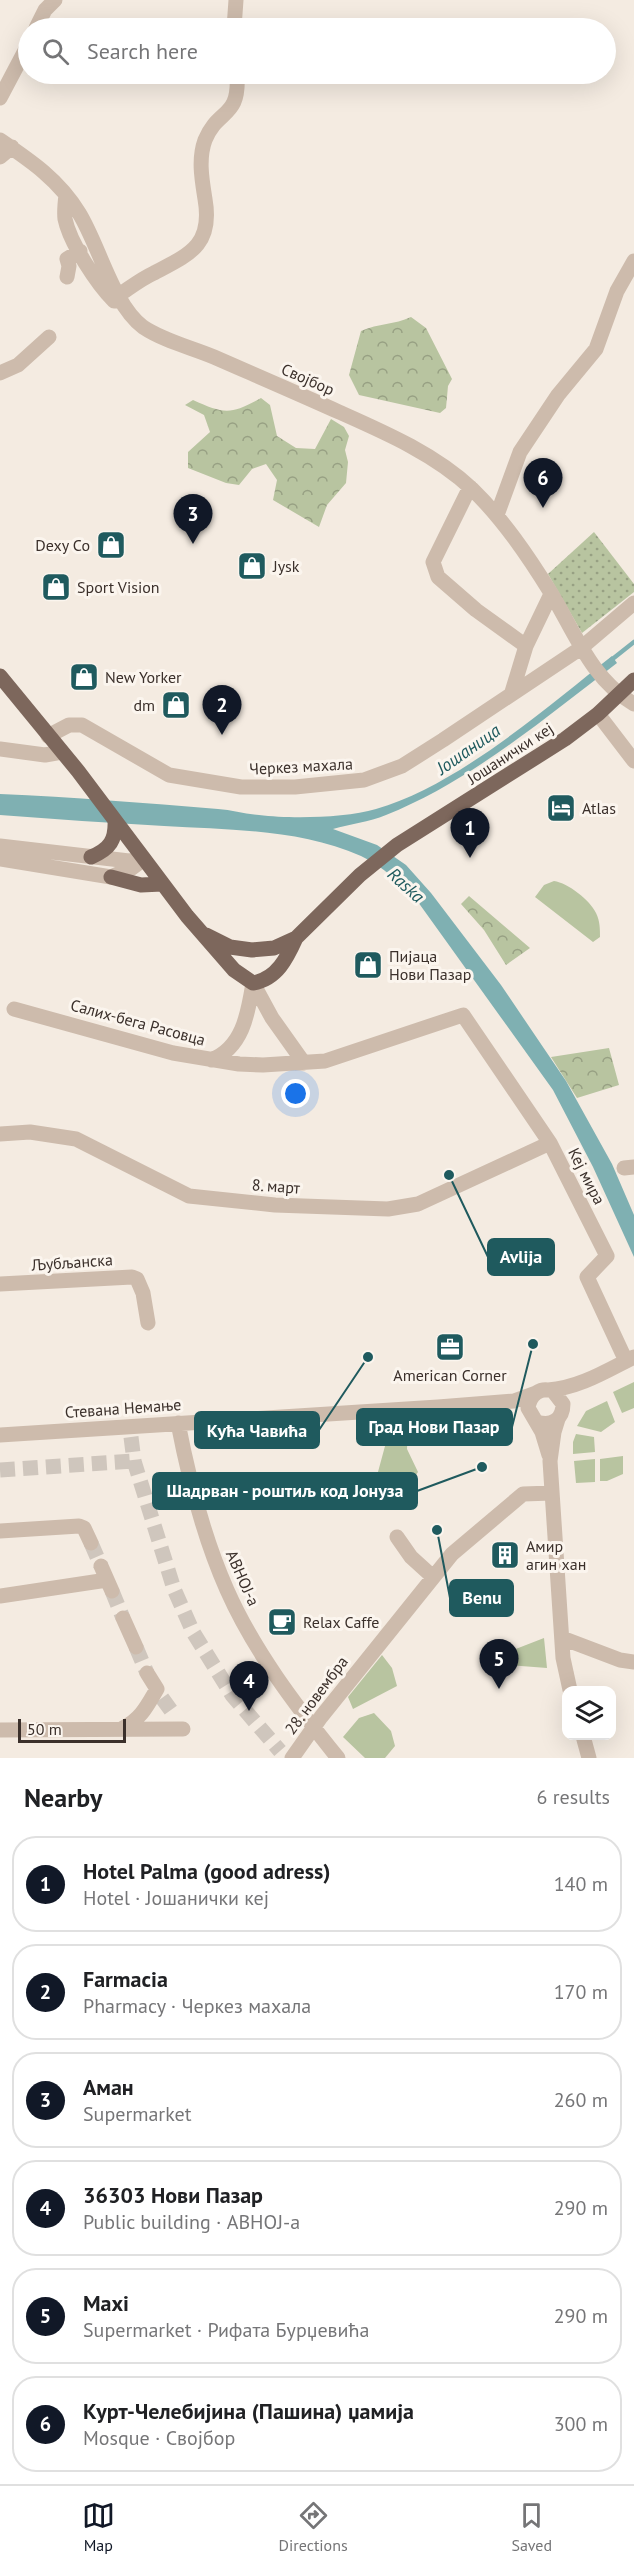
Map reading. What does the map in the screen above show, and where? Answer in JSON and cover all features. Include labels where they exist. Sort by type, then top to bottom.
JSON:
[{"type":"main road","points":[[0,676],[78,771],[162,884],[234,970],[253,983],[262,982],[275,974],[283,964],[296,938]]},
{"type":"main road","name":"Јошанички кеј","points":[[296,938],[360,875],[397,845],[517,771],[598,714],[612,689],[634,680]]},
{"type":"main road","points":[[92,857],[109,848],[114,839],[115,820]]},
{"type":"main road","points":[[111,877],[141,885],[162,884]]},
{"type":"main road","points":[[206,935],[230,946],[252,950],[274,948],[296,938]]},
{"type":"street","points":[[41,18],[55,0]]},
{"type":"street","points":[[235,18],[236,0]]},
{"type":"street","points":[[0,99],[18,64]]},
{"type":"street","points":[[119,295],[192,252],[204,235],[208,216],[202,180],[202,152],[210,130],[233,106],[236,99],[237,84]]},
{"type":"street","name":"Својбор","points":[[4,148],[40,166],[66,195],[79,212],[119,295],[129,312],[141,325],[162,338],[204,353],[383,432],[454,474],[470,487],[497,515],[551,594],[581,648],[612,689]]},
{"type":"street","name":"Својбор","points":[[66,195],[66,222],[80,250],[111,298],[129,312]]},
{"type":"street","points":[[67,277],[69,266],[67,259],[80,250]]},
{"type":"street","points":[[497,515],[520,452],[558,395],[596,349],[618,291],[634,261]]},
{"type":"street","points":[[0,374],[18,365],[49,337]]},
{"type":"street","points":[[470,487],[433,562],[438,577],[476,610],[526,646]]},
{"type":"street","points":[[512,692],[526,646],[551,594]]},
{"type":"street","name":"Черкез махала","points":[[48,736],[69,725],[82,725],[169,775],[241,787],[295,787],[364,780],[402,766],[581,648],[634,603]]},
{"type":"street","points":[[612,689],[634,704]]},
{"type":"street","points":[[598,714],[634,760]]},
{"type":"street","points":[[0,749],[45,755],[62,752]]},
{"type":"street","points":[[0,846],[129,861],[144,859]]},
{"type":"street","points":[[0,859],[111,877],[132,868],[144,859]]},
{"type":"street","points":[[211,1060],[224,1055],[242,1031],[253,983]]},
{"type":"street","points":[[253,983],[273,1018],[304,1063]]},
{"type":"street","name":"Салих-бега Расовца","points":[[14,1009],[173,1053],[211,1060],[263,1065],[334,1059],[463,1015]]},
{"type":"street","name":"Кеј мира","points":[[463,1015],[550,1143],[607,1256],[587,1277],[630,1359]]},
{"type":"street","name":"8. март","points":[[0,1134],[30,1131],[76,1139],[189,1196],[275,1205],[388,1209],[418,1204],[550,1143]]},
{"type":"street","name":"Љубљанска","points":[[0,1284],[132,1277],[137,1279],[140,1286],[148,1323]]},
{"type":"street","points":[[550,1461],[529,1402],[542,1391],[559,1389],[594,1378],[630,1359]]},
{"type":"street","points":[[500,1402],[548,1424],[594,1378]]},
{"type":"street","points":[[542,1391],[561,1399],[550,1461],[563,1658],[569,1686]]},
{"type":"street","name":"Стевана Немање","points":[[0,1435],[130,1431],[178,1423],[514,1401],[542,1391]]},
{"type":"street","name":"АВНОЈ-а","points":[[178,1423],[200,1516],[227,1589],[259,1648],[314,1728],[338,1758]]},
{"type":"street","name":"28. новембра","points":[[291,1756],[452,1554],[523,1494],[552,1493]]},
{"type":"street","points":[[0,1531],[79,1526],[84,1528],[91,1543]]},
{"type":"street","points":[[397,1537],[411,1557],[432,1577]]},
{"type":"street","points":[[0,1596],[106,1579]]},
{"type":"street","points":[[123,1618],[136,1647]]},
{"type":"street","points":[[562,1638],[627,1661],[634,1670]]},
{"type":"street","points":[[120,1729],[136,1722],[159,1693],[147,1673]]},
{"type":"street","points":[[0,1730],[183,1730],[175,1716]]},
{"type":"street","points":[[584,1740],[589,1758]]},
{"type":"green space","points":[[411,317],[426,328],[452,379],[448,386],[446,408],[440,413],[359,395],[349,375],[361,331]]},
{"type":"green space","points":[[261,398],[270,405],[277,436],[296,448],[315,449],[331,419],[344,427],[349,436],[345,450],[348,462],[346,483],[327,505],[319,527],[273,500],[277,480],[266,464],[252,469],[239,485],[226,483],[188,468],[188,452],[210,432],[204,415],[185,405],[193,400],[227,411]]},
{"type":"green space","points":[[594,532],[634,584],[634,592],[582,633],[548,574]]},
{"type":"green space","points":[[554,881],[572,889],[589,903],[598,919],[600,937],[593,942],[535,897],[544,885]]},
{"type":"green space","points":[[469,896],[530,948],[506,965],[484,930],[461,904]]},
{"type":"green space","points":[[609,1048],[619,1085],[577,1098],[551,1057]]},
{"type":"green space","points":[[634,1382],[634,1408],[622,1413],[613,1392]]},
{"type":"green space","points":[[607,1401],[615,1422],[601,1432],[577,1426],[586,1411]]},
{"type":"green space","points":[[391,1424],[408,1427],[407,1449],[418,1472],[394,1507],[372,1494]]},
{"type":"green space","points":[[576,1434],[594,1437],[595,1452],[573,1454]]},
{"type":"green space","points":[[623,1456],[623,1474],[607,1481],[600,1481],[600,1459]]},
{"type":"green space","points":[[595,1459],[595,1482],[576,1483],[574,1461]]},
{"type":"green space","points":[[544,1638],[547,1668],[496,1664],[495,1657]]},
{"type":"green space","points":[[382,1655],[392,1668],[397,1686],[353,1709],[348,1697]]},
{"type":"green space","points":[[374,1713],[391,1731],[395,1746],[385,1758],[365,1758],[343,1737],[359,1718]]},
{"type":"water","name":"Raska","points":[[612,656],[617,663],[506,747],[448,785],[386,815],[333,829],[377,845],[406,865],[431,893],[501,985],[566,1081],[612,1164],[634,1215],[634,1257],[593,1167],[553,1090],[418,902],[377,865],[337,847],[313,840],[264,832],[0,815],[0,794],[82,798],[286,817],[334,816],[376,809],[407,798],[438,783],[469,764],[530,721]]},
{"type":"waterway","name":"Јошаница","points":[[610,661],[634,642]]},
{"type":"tunnel","points":[[131,1437],[134,1461],[174,1589],[193,1632],[232,1695],[280,1751]]},
{"type":"tunnel","points":[[0,1470],[134,1461]]},
{"type":"tunnel","points":[[91,1543],[101,1566]]},
{"type":"tunnel","points":[[112,1591],[123,1618]]},
{"type":"tunnel","points":[[136,1647],[147,1673]]},
{"type":"tunnel","points":[[162,1698],[175,1716]]},
{"type":"place","name":"Курт-Челебијина (Пашина) џамија","points":[[543,508]]},
{"type":"place","name":"Аман","points":[[193,544]]},
{"type":"place","name":"Dexy Co","points":[[111,545]]},
{"type":"place","name":"Jysk","points":[[252,566]]},
{"type":"place","name":"Sport Vision","points":[[56,587]]},
{"type":"place","name":"New Yorker","points":[[84,677]]},
{"type":"place","name":"dm","points":[[176,705]]},
{"type":"place","name":"Farmacia","points":[[222,735]]},
{"type":"place","name":"Atlas","points":[[561,808]]},
{"type":"place","name":"Hotel Palma (good adress)","points":[[470,858]]},
{"type":"place","name":"Пијаца Нови Пазар","points":[[368,965]]},
{"type":"place","name":"Avlija","points":[[449,1175]]},
{"type":"place","name":"Град Нови Пазар","points":[[533,1344]]},
{"type":"place","name":"American Corner","points":[[450,1347]]},
{"type":"place","name":"Кућа Чавића","points":[[368,1357]]},
{"type":"place","name":"Шадрван - роштиљ код Јонуза","points":[[482,1467]]},
{"type":"place","name":"Benu","points":[[437,1530]]},
{"type":"place","name":"Амир агин хан","points":[[505,1555]]},
{"type":"place","name":"Relax Caffe","points":[[282,1622]]},
{"type":"place","name":"Maxi","points":[[499,1689]]},
{"type":"place","name":"36303 Нови Пазар","points":[[249,1711]]}]
